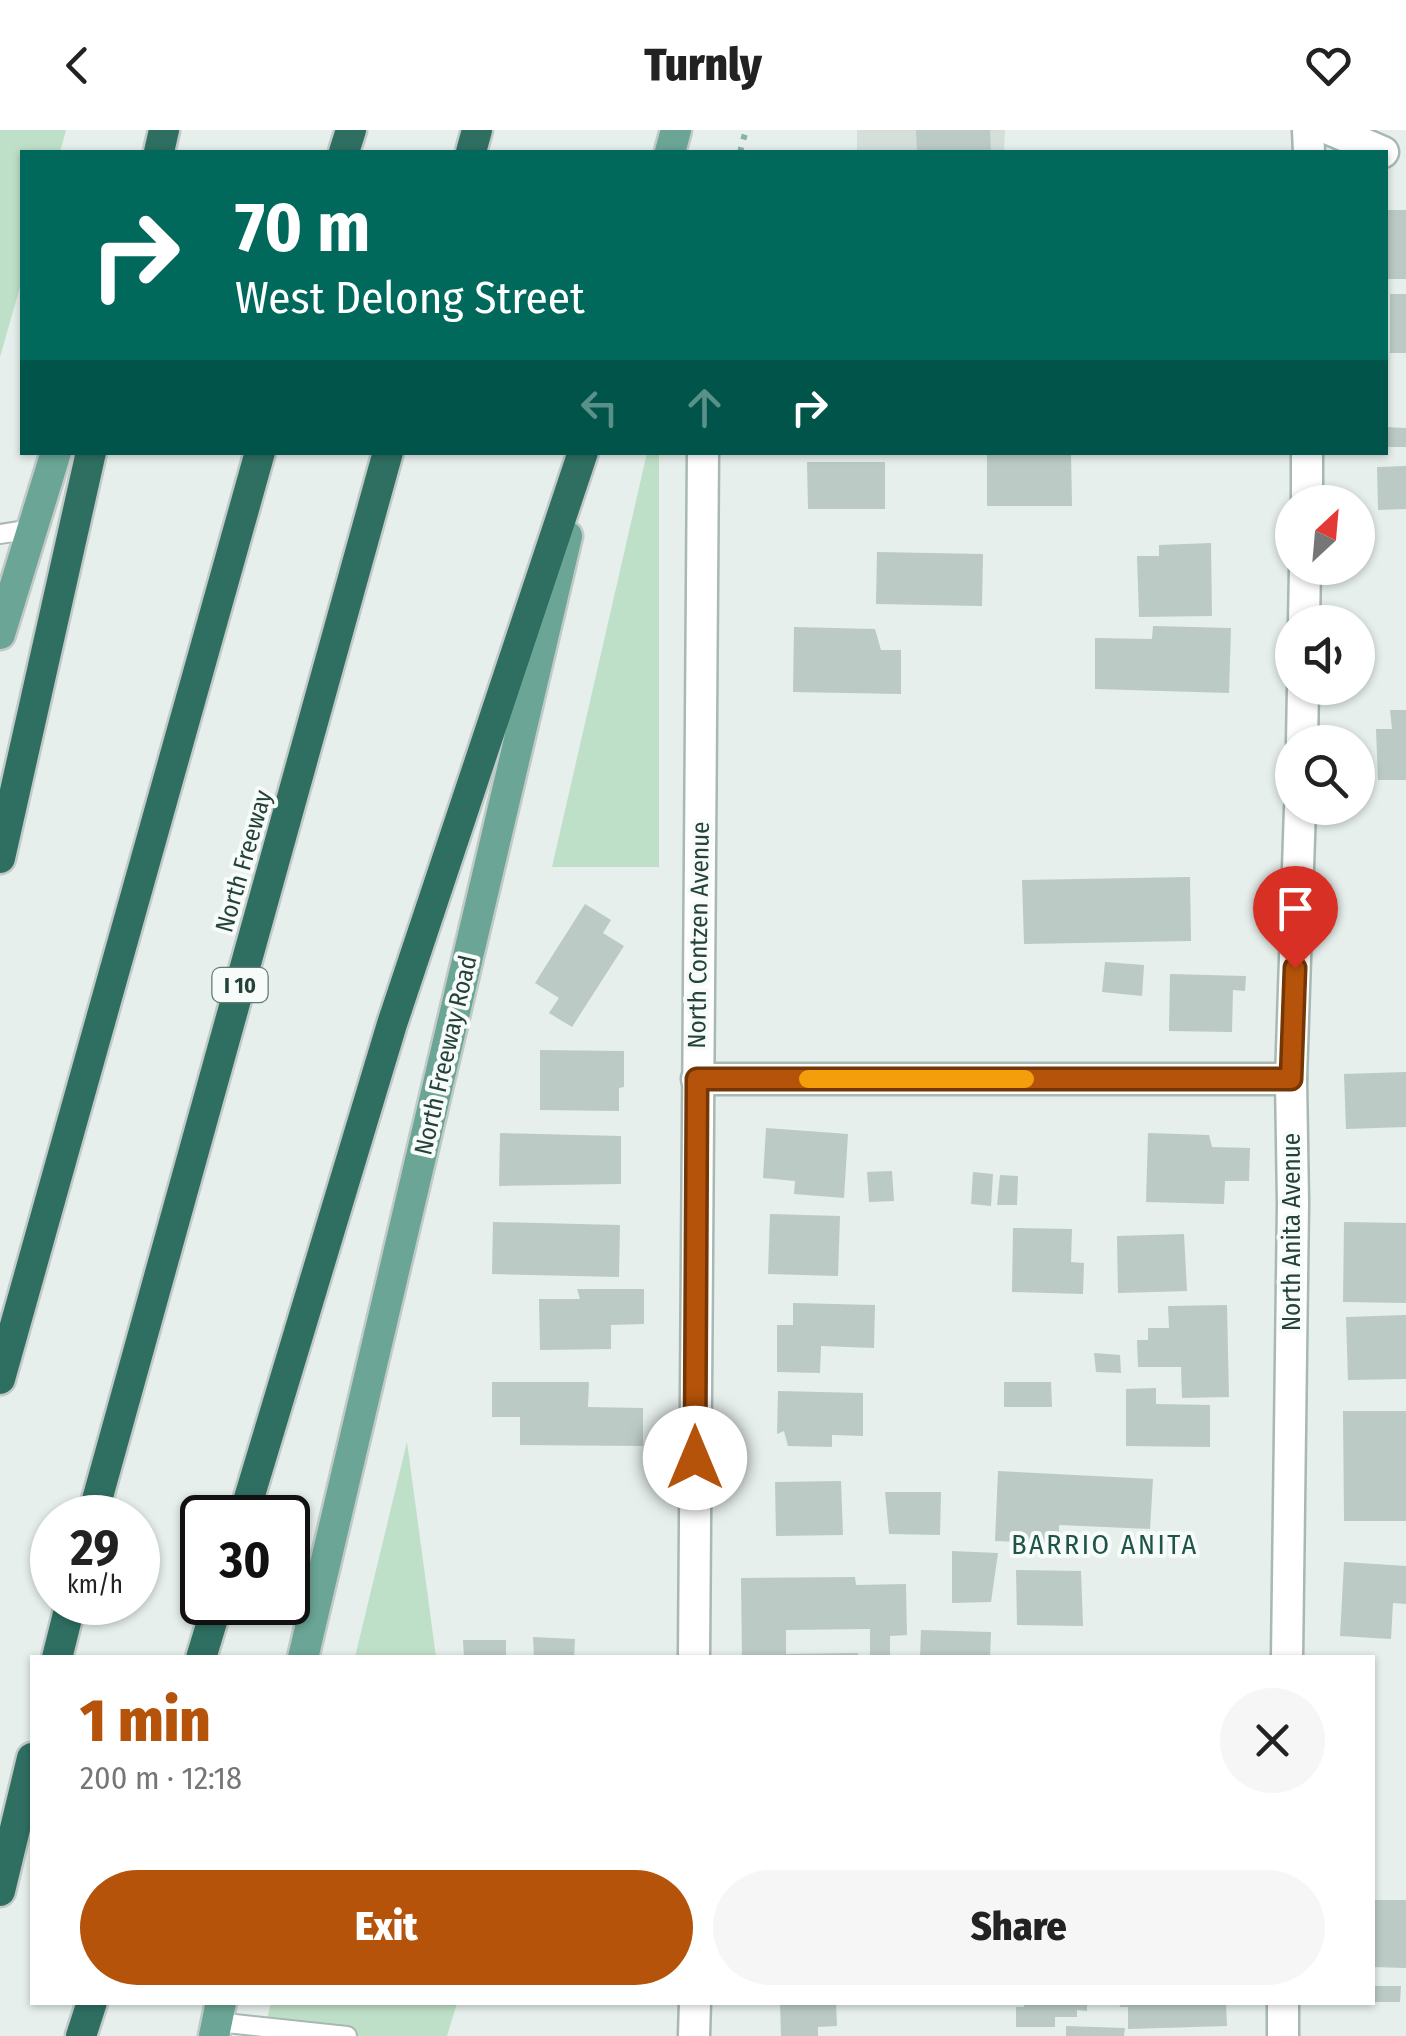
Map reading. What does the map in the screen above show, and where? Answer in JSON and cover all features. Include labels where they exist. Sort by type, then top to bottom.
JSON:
[{"type":"highway","points":[[0,858],[90,455]]},
{"type":"highway","points":[[0,1379],[259,455]]},
{"type":"highway","name":"North Freeway","points":[[98,1495],[387,455]]},
{"type":"highway","points":[[251,1495],[392,1024],[584,455]]},
{"type":"highway","points":[[58,1655],[65,1625]]},
{"type":"highway","points":[[202,1655],[211,1625]]},
{"type":"highway","points":[[0,1890],[30,1766]]},
{"type":"highway","points":[[82,2036],[91,2005]]},
{"type":"main road","points":[[0,634],[55,455]]},
{"type":"main road","name":"North Freeway Road","points":[[304,1655],[584,455]]},
{"type":"street","points":[[1331,130],[1377,150]]},
{"type":"street","name":"North Contzen Avenue","points":[[694,1655],[702,455]]},
{"type":"street","points":[[1307,485],[1308,455]]},
{"type":"street","name":"North Anita Avenue","points":[[1287,1655],[1294,1203],[1291,1079],[1299,825]]},
{"type":"street","points":[[697,1079],[1291,1079]]},
{"type":"street","points":[[694,2005],[694,2036]]},
{"type":"street","points":[[1282,2036],[1283,2005]]},
{"type":"lane","points":[[0,534],[32,529]]},
{"type":"lane","points":[[217,2020],[348,2036]]},
{"type":"shaded area","points":[[857,130],[1005,130],[1004,150],[857,150]]},
{"type":"green space","points":[[0,130],[66,130],[61,150],[20,150],[20,287],[0,357]]},
{"type":"green space","points":[[647,455],[659,455],[659,867],[552,867]]},
{"type":"green space","points":[[407,1442],[436,1655],[355,1655]]},
{"type":"green space","points":[[271,2005],[456,2005],[447,2036],[263,2036]]},
{"type":"building","points":[[916,130],[990,130],[991,150],[917,150]]},
{"type":"building","points":[[1388,210],[1406,210],[1406,279],[1388,279]]},
{"type":"building","points":[[1390,294],[1406,294],[1406,353],[1390,353]]},
{"type":"building","points":[[1388,427],[1406,428],[1406,447],[1388,447]]},
{"type":"building","points":[[987,455],[1071,455],[1072,506],[987,506]]},
{"type":"building","points":[[807,462],[885,462],[885,509],[808,509]]},
{"type":"building","points":[[1406,466],[1406,509],[1378,510],[1377,467]]},
{"type":"building","points":[[1211,543],[1212,616],[1139,617],[1137,556],[1159,556],[1159,545]]},
{"type":"building","points":[[877,552],[983,554],[982,606],[876,604]]},
{"type":"building","points":[[1153,626],[1231,628],[1229,693],[1095,689],[1095,638],[1152,639]]},
{"type":"building","points":[[794,627],[875,629],[881,650],[901,650],[901,694],[793,692]]},
{"type":"building","points":[[1390,710],[1406,710],[1406,780],[1378,780],[1376,729],[1392,729]]},
{"type":"building","points":[[1190,877],[1191,941],[1024,944],[1022,880]]},
{"type":"building","points":[[585,904],[611,920],[603,933],[624,946],[572,1027],[549,1013],[559,998],[535,983]]},
{"type":"building","points":[[1105,962],[1144,965],[1142,996],[1102,992]]},
{"type":"building","points":[[1170,974],[1246,976],[1245,991],[1233,990],[1232,1032],[1169,1031]]},
{"type":"building","points":[[540,1050],[624,1051],[619,1111],[540,1110]]},
{"type":"building","points":[[1406,1072],[1406,1127],[1346,1129],[1344,1074]]},
{"type":"building","points":[[766,1128],[848,1134],[844,1198],[794,1194],[795,1181],[763,1178]]},
{"type":"building","points":[[500,1133],[621,1136],[621,1184],[499,1186]]},
{"type":"building","points":[[1148,1133],[1209,1135],[1212,1147],[1250,1148],[1249,1181],[1225,1181],[1224,1204],[1146,1202]]},
{"type":"building","points":[[892,1171],[894,1201],[869,1202],[867,1172]]},
{"type":"building","points":[[973,1172],[993,1174],[991,1206],[971,1204]]},
{"type":"building","points":[[1000,1175],[1018,1176],[1017,1205],[997,1205]]},
{"type":"building","points":[[770,1214],[840,1216],[838,1276],[768,1274]]},
{"type":"building","points":[[493,1222],[620,1225],[619,1277],[492,1274]]},
{"type":"building","points":[[1344,1222],[1406,1223],[1406,1303],[1343,1302]]},
{"type":"building","points":[[1013,1228],[1072,1229],[1071,1262],[1084,1263],[1083,1294],[1012,1292]]},
{"type":"building","points":[[1184,1234],[1187,1291],[1118,1293],[1117,1236]]},
{"type":"building","points":[[577,1289],[644,1289],[644,1324],[611,1325],[611,1349],[540,1350],[539,1299],[580,1299]]},
{"type":"building","points":[[793,1303],[875,1305],[874,1348],[821,1346],[820,1373],[777,1372],[777,1325],[793,1325]]},
{"type":"building","points":[[1227,1305],[1229,1397],[1182,1398],[1181,1367],[1138,1367],[1137,1340],[1148,1340],[1148,1328],[1169,1328],[1168,1306]]},
{"type":"building","points":[[1406,1315],[1406,1379],[1348,1380],[1346,1317]]},
{"type":"building","points":[[1094,1353],[1120,1355],[1121,1373],[1096,1372]]},
{"type":"building","points":[[492,1382],[589,1382],[588,1407],[643,1408],[643,1446],[520,1445],[520,1417],[492,1417]]},
{"type":"building","points":[[1004,1382],[1051,1382],[1052,1407],[1004,1407]]},
{"type":"building","points":[[1156,1388],[1156,1404],[1210,1405],[1210,1447],[1126,1446],[1126,1389]]},
{"type":"building","points":[[778,1391],[863,1393],[863,1436],[832,1435],[832,1447],[788,1446],[784,1431],[777,1434]]},
{"type":"building","points":[[1343,1411],[1406,1411],[1406,1521],[1344,1521]]},
{"type":"building","points":[[998,1471],[1153,1479],[1150,1529],[1059,1525],[1059,1544],[995,1541]]},
{"type":"building","points":[[841,1481],[843,1535],[776,1536],[775,1482]]},
{"type":"building","points":[[885,1492],[941,1492],[940,1535],[889,1534]]},
{"type":"building","points":[[952,1551],[998,1553],[991,1602],[952,1603]]},
{"type":"building","points":[[1344,1562],[1406,1566],[1406,1604],[1393,1603],[1391,1639],[1340,1636]]},
{"type":"building","points":[[1016,1570],[1081,1571],[1083,1626],[1017,1625]]},
{"type":"building","points":[[855,1577],[856,1585],[906,1584],[907,1635],[890,1636],[890,1655],[870,1655],[870,1629],[786,1630],[786,1654],[858,1655],[742,1655],[741,1578]]},
{"type":"building","points":[[921,1630],[991,1632],[990,1655],[920,1655]]},
{"type":"building","points":[[533,1637],[575,1639],[574,1655],[534,1655]]},
{"type":"building","points":[[463,1640],[506,1640],[506,1655],[464,1655]]},
{"type":"building","points":[[1375,1900],[1406,1900],[1406,1968],[1375,1967]]},
{"type":"building","points":[[1375,1986],[1401,1986],[1400,2002],[1375,2002]]},
{"type":"building","points":[[780,2005],[836,2005],[837,2026],[818,2027],[818,2036],[781,2036]]},
{"type":"building","points":[[1087,2005],[1087,2011],[1077,2010],[1077,2017],[1055,2017],[1055,2027],[1016,2027],[1016,2007]]},
{"type":"building","points":[[1226,2005],[1227,2026],[1128,2029],[1128,2007],[1120,2007]]},
{"type":"building","points":[[1066,2026],[1125,2028],[1124,2036],[1066,2036]]},
{"type":"slow traffic","points":[[808,1079],[1025,1079]]},
{"type":"district","name":"BARRIO ANITA","points":[[1105,1544]]},
{"type":"route","points":[[695,1458],[697,1079],[1291,1079],[1295,968]]}]
